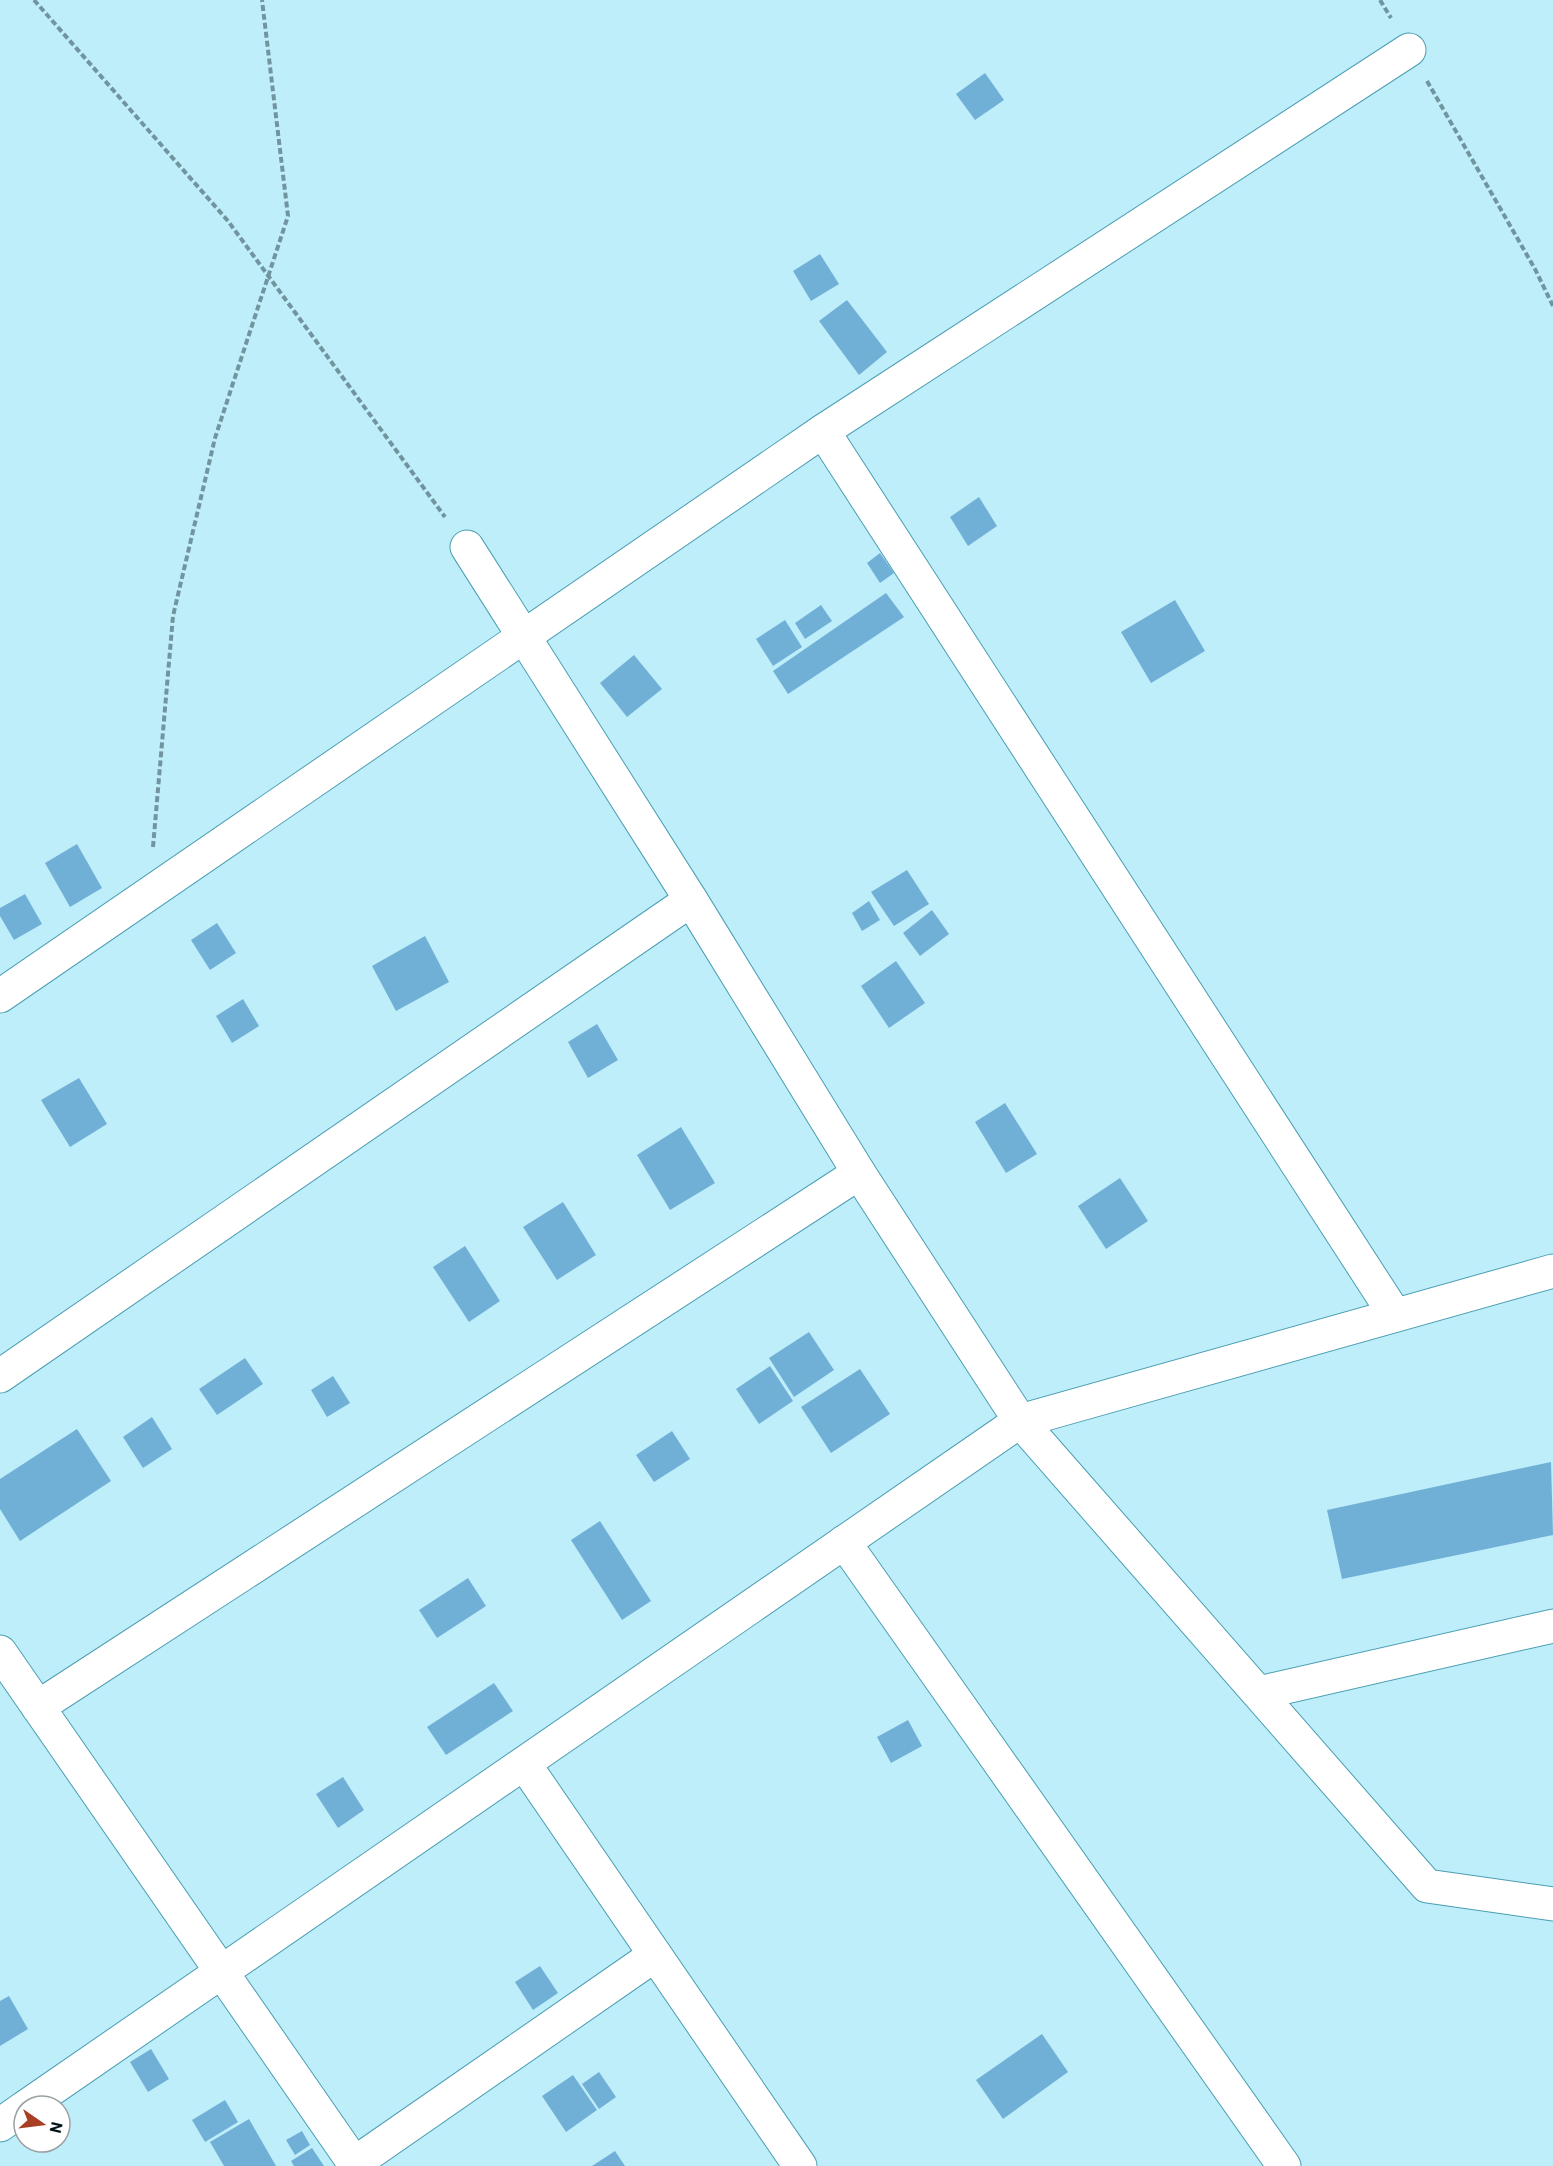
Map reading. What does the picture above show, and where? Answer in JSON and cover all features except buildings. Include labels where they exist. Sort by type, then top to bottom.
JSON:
[{"type":"street","points":[[0,996],[823,431],[1409,50]]},
{"type":"street","points":[[823,431],[1395,1316]]},
{"type":"street","points":[[467,547],[691,900],[859,1173],[1020,1421],[1427,1886],[1553,1904]]},
{"type":"street","points":[[0,1376],[691,900]]},
{"type":"street","points":[[38,1707],[859,1173]]},
{"type":"street","points":[[45,2094],[525,1765],[1020,1421],[1553,1271]]},
{"type":"street","points":[[844,1542],[1284,2166]]},
{"type":"street","points":[[1259,1694],[1553,1626]]},
{"type":"street","points":[[0,1652],[355,2165],[655,1955]]},
{"type":"street","points":[[525,1765],[800,2166]]},
{"type":"path","points":[[34,0],[228,221],[467,547]]},
{"type":"path","points":[[149,893],[173,616],[215,438],[288,216],[262,0]]},
{"type":"path","points":[[1380,0],[1535,269],[1553,306]]}]
